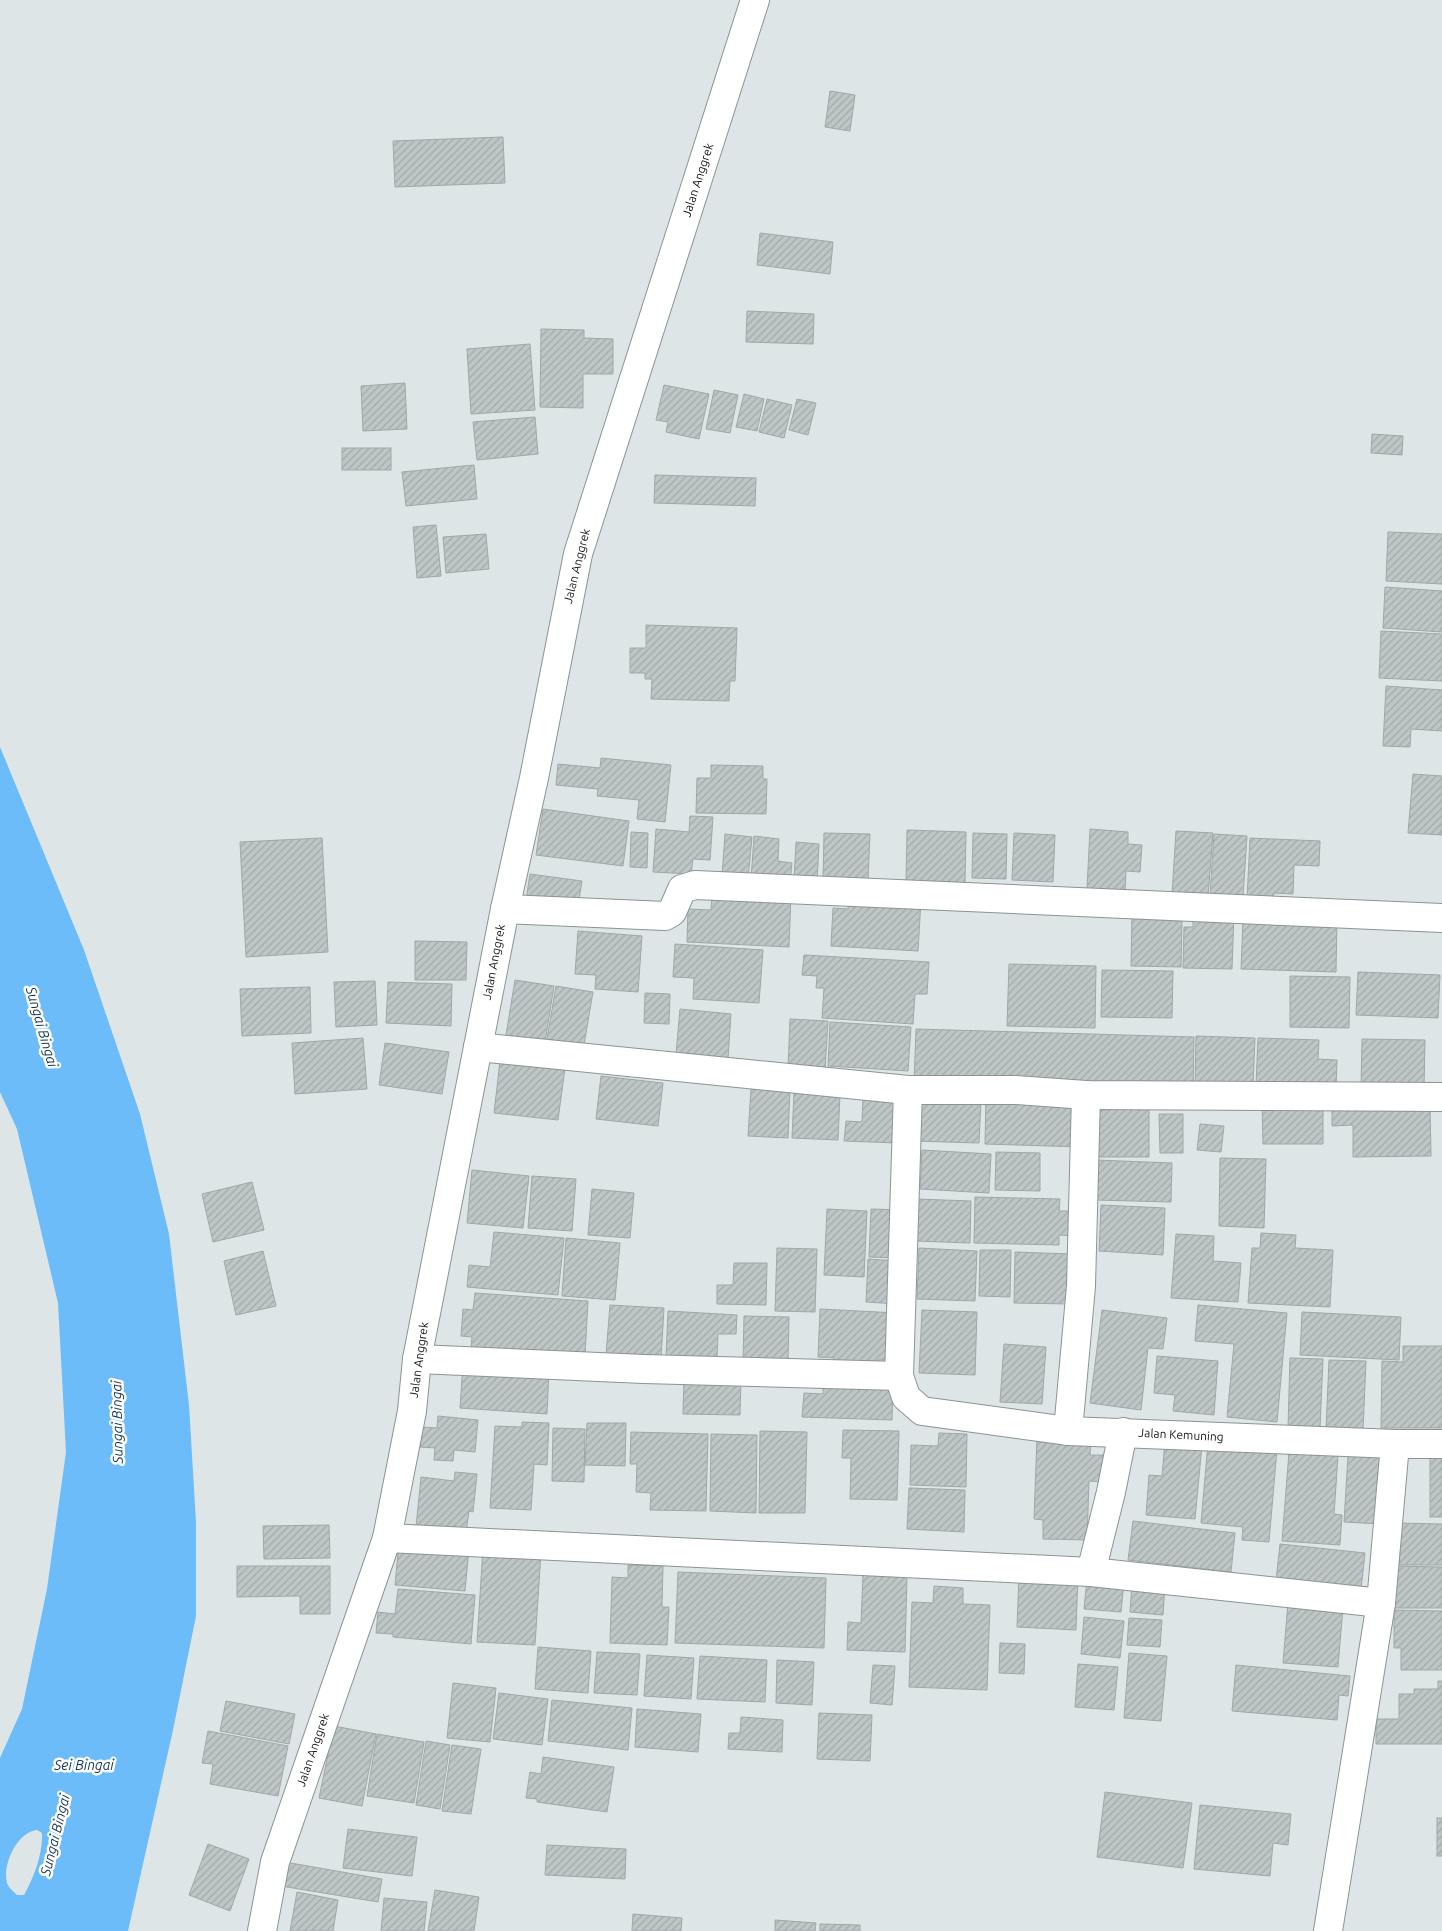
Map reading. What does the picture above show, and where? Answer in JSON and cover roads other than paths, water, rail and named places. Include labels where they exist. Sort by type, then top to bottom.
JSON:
[{"type":"street","name":"Jalan Anggrek","points":[[262,1931],[275,1862],[387,1538],[412,1411],[417,1359],[505,909],[534,778],[578,554],[755,0]]},
{"type":"street","points":[[505,909],[665,916],[672,912],[682,889],[695,885],[1442,918]]},
{"type":"street","points":[[478,1047],[908,1090],[1015,1090],[1086,1095],[1442,1097]]},
{"type":"street","points":[[417,1359],[644,1369],[899,1376],[908,1090]]},
{"type":"street","points":[[1068,1431],[1080,1286],[1086,1095]]},
{"type":"street","name":"Jalan Kemuning","points":[[899,1376],[906,1397],[922,1411],[1068,1431],[1395,1444],[1442,1444]]},
{"type":"street","points":[[1092,1572],[1123,1432]]},
{"type":"street","points":[[1328,1931],[1381,1603],[1395,1444]]},
{"type":"street","points":[[387,1538],[1092,1572],[1381,1603]]},
{"type":"water","name":"Sei Bingai","points":[[0,747],[84,950],[140,1114],[169,1234],[189,1405],[196,1522],[196,1616],[173,1730],[128,1931],[0,1931],[0,1758],[22,1709],[47,1589],[66,1452],[58,1303],[17,1129],[0,1092]],"holes":[[[37,1830],[42,1833],[41,1849],[31,1881],[24,1895],[17,1895],[7,1883],[6,1876],[9,1859],[17,1843],[23,1837]]]},
{"type":"water label","name":"Sungai Bingai","points":[[42,1027]]},
{"type":"water label","name":"Sungai Bingai","points":[[117,1422]]},
{"type":"water label","name":"Sungai Bingai","points":[[55,1835]]}]
